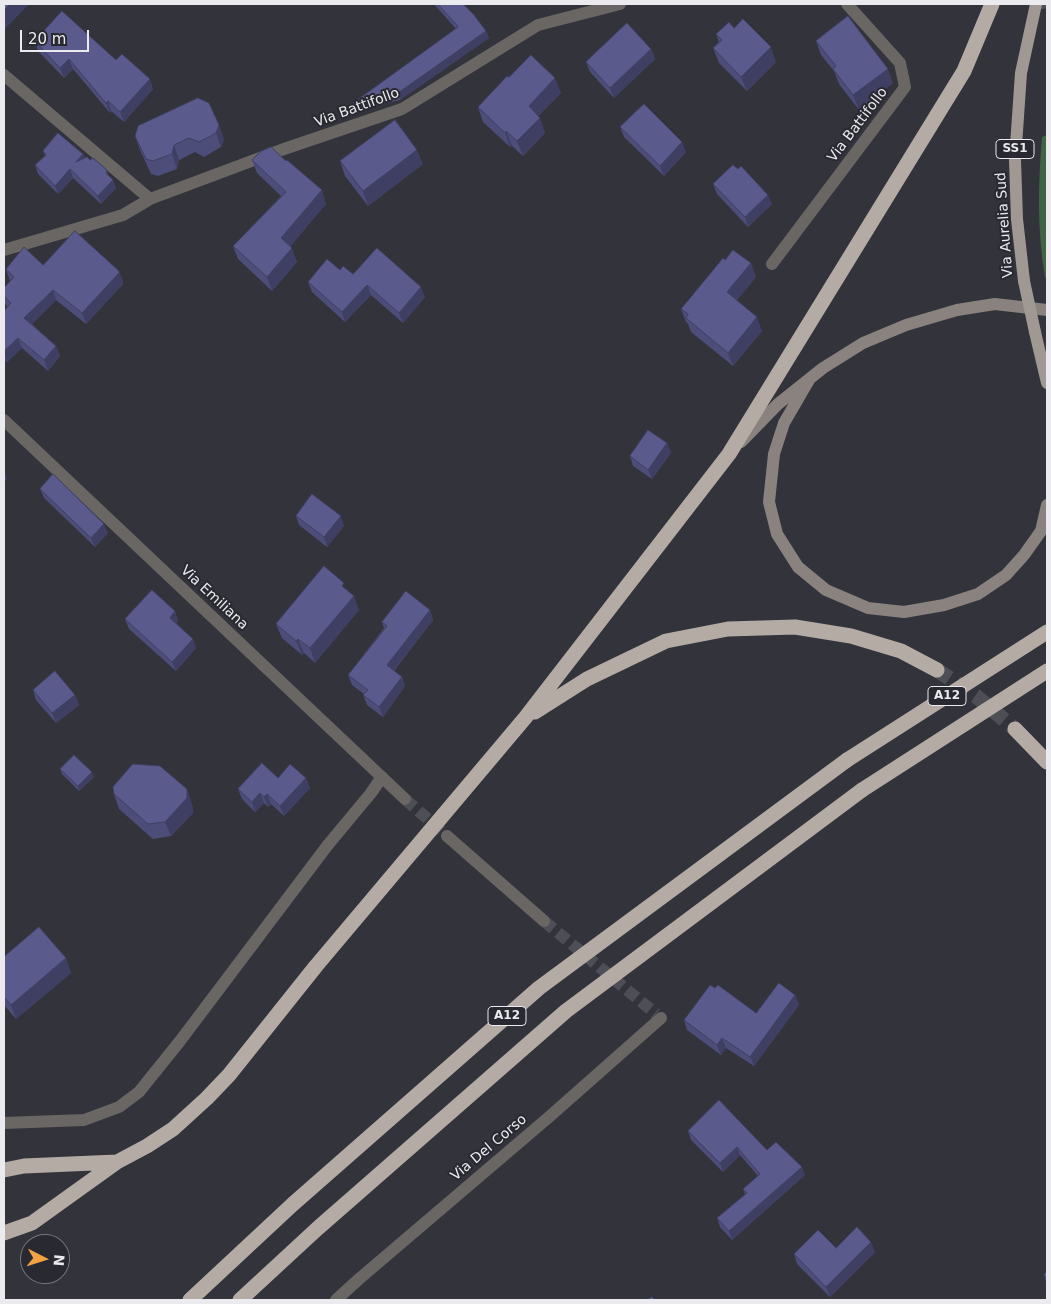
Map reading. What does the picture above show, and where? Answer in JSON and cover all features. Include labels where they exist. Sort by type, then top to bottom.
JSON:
[{"type":"highway","points":[[4,1233],[32,1223],[117,1162],[173,1129],[229,1075],[316,966],[526,718],[729,454],[964,71],[992,4]]},
{"type":"highway","points":[[526,718],[587,679],[666,641],[728,629],[795,627],[851,636],[902,651],[937,670]]},
{"type":"highway","name":"A12","points":[[190,1300],[300,1197],[539,988],[847,760],[1047,632]]},
{"type":"highway","name":"A12","points":[[240,1300],[318,1228],[566,1011],[862,790],[1047,671]]},
{"type":"highway","points":[[1015,729],[1047,762]]},
{"type":"highway","points":[[4,1170],[24,1166],[117,1162]]},
{"type":"main road","name":"Via Aurelia Sud","points":[[1036,4],[1021,73],[1015,160],[1017,219],[1024,281],[1047,382]]},
{"type":"main road","points":[[729,454],[778,404],[823,368],[863,343],[906,325],[956,310],[995,304],[1047,310]]},
{"type":"main road","points":[[808,380],[784,424],[774,454],[769,502],[777,534],[798,567],[826,590],[868,608],[904,612],[944,605],[978,594],[1006,575],[1024,556],[1041,531],[1047,505]]},
{"type":"street","name":"Via Battifollo","points":[[4,250],[123,215],[150,199],[281,150],[402,109],[538,25],[620,4]]},
{"type":"street","name":"Via Battifollo","points":[[772,264],[904,87],[900,63],[847,4]]},
{"type":"street","points":[[4,75],[150,199]]},
{"type":"street","name":"Via Emiliana","points":[[4,420],[404,798]]},
{"type":"street","points":[[4,1123],[84,1120],[119,1107],[139,1092],[382,777]]},
{"type":"street","points":[[447,836],[544,922]]},
{"type":"street","name":"Via Del Corso","points":[[336,1300],[557,1111],[661,1018]]},
{"type":"green space","points":[[1047,135],[1047,280],[1042,260],[1039,207],[1042,137]]},
{"type":"building","points":[[4,4],[10,4],[4,11]]},
{"type":"building","points":[[438,4],[463,4],[486,31],[398,93],[353,103],[458,27]]},
{"type":"building","points":[[62,11],[116,60],[122,54],[150,79],[120,112],[108,101],[106,103],[69,59],[60,68],[35,41]]},
{"type":"building","points":[[848,16],[888,69],[853,95],[833,69],[836,66],[816,41]]},
{"type":"building","points":[[743,19],[771,47],[741,77],[713,48],[722,40],[716,34],[729,22],[734,28]]},
{"type":"building","points":[[627,23],[651,49],[610,88],[586,62]]},
{"type":"building","points":[[531,55],[555,78],[529,106],[540,118],[517,141],[506,131],[505,133],[478,107],[507,76],[509,77]]},
{"type":"building","points":[[198,98],[209,103],[219,125],[216,133],[199,142],[189,138],[174,145],[172,154],[153,161],[146,159],[135,136],[138,126]]},
{"type":"building","points":[[644,104],[682,142],[660,166],[620,127]]},
{"type":"building","points":[[395,120],[417,150],[363,191],[340,161]]},
{"type":"building","points":[[58,133],[83,154],[76,162],[87,157],[90,160],[93,158],[107,170],[106,173],[113,180],[98,196],[70,169],[55,186],[35,165],[46,155],[43,151]]},
{"type":"building","points":[[271,147],[322,190],[281,238],[292,248],[267,277],[233,246],[286,192],[252,160],[260,152]]},
{"type":"building","points":[[733,165],[738,169],[741,166],[768,195],[745,217],[713,184]]},
{"type":"building","points":[[75,231],[119,273],[82,313],[53,290],[24,318],[56,346],[44,360],[18,338],[4,351],[4,311],[11,303],[4,296],[4,288],[14,277],[6,269],[24,247],[43,265]]},
{"type":"building","points":[[377,248],[421,287],[399,313],[367,285],[342,312],[308,282],[327,259],[340,270],[343,266],[353,274]]},
{"type":"building","points":[[733,250],[751,263],[727,292],[757,317],[728,353],[686,318],[688,314],[681,309],[723,258],[725,260]]},
{"type":"building","points":[[648,430],[667,443],[648,470],[630,456]]},
{"type":"building","points":[[53,474],[104,524],[91,538],[40,489]]},
{"type":"building","points":[[312,494],[341,516],[324,537],[296,516]]},
{"type":"building","points":[[324,566],[344,583],[342,586],[354,596],[310,648],[298,639],[296,641],[276,624]]},
{"type":"building","points":[[152,590],[175,611],[170,618],[193,639],[172,662],[125,619]]},
{"type":"building","points":[[406,591],[430,610],[387,665],[402,677],[379,707],[363,695],[368,690],[348,675],[387,626],[382,622]]},
{"type":"building","points":[[55,671],[75,695],[52,713],[33,690]]},
{"type":"building","points":[[74,755],[92,772],[78,786],[60,769]]},
{"type":"building","points":[[262,763],[278,778],[290,764],[306,778],[280,806],[267,794],[264,797],[260,793],[252,802],[238,789]]},
{"type":"building","points":[[133,764],[160,766],[187,789],[187,798],[165,822],[148,824],[114,794],[113,787]]},
{"type":"building","points":[[39,927],[66,958],[11,1005],[4,997],[4,957]]},
{"type":"building","points":[[779,983],[795,995],[750,1057],[722,1038],[717,1045],[684,1020],[710,985],[715,988],[718,985],[756,1013]]},
{"type":"building","points":[[719,1100],[767,1150],[776,1142],[802,1167],[729,1231],[717,1218],[747,1193],[743,1189],[760,1174],[737,1147],[720,1163],[688,1131]]},
{"type":"building","points":[[857,1227],[871,1242],[826,1287],[794,1254],[818,1230],[836,1248]]},
{"type":"tunnel","points":[[1046,4],[1047,8]]},
{"type":"tunnel","points":[[937,670],[976,696],[1015,729]]},
{"type":"tunnel","points":[[405,799],[447,836]]},
{"type":"tunnel","points":[[544,921],[656,1014]]}]
